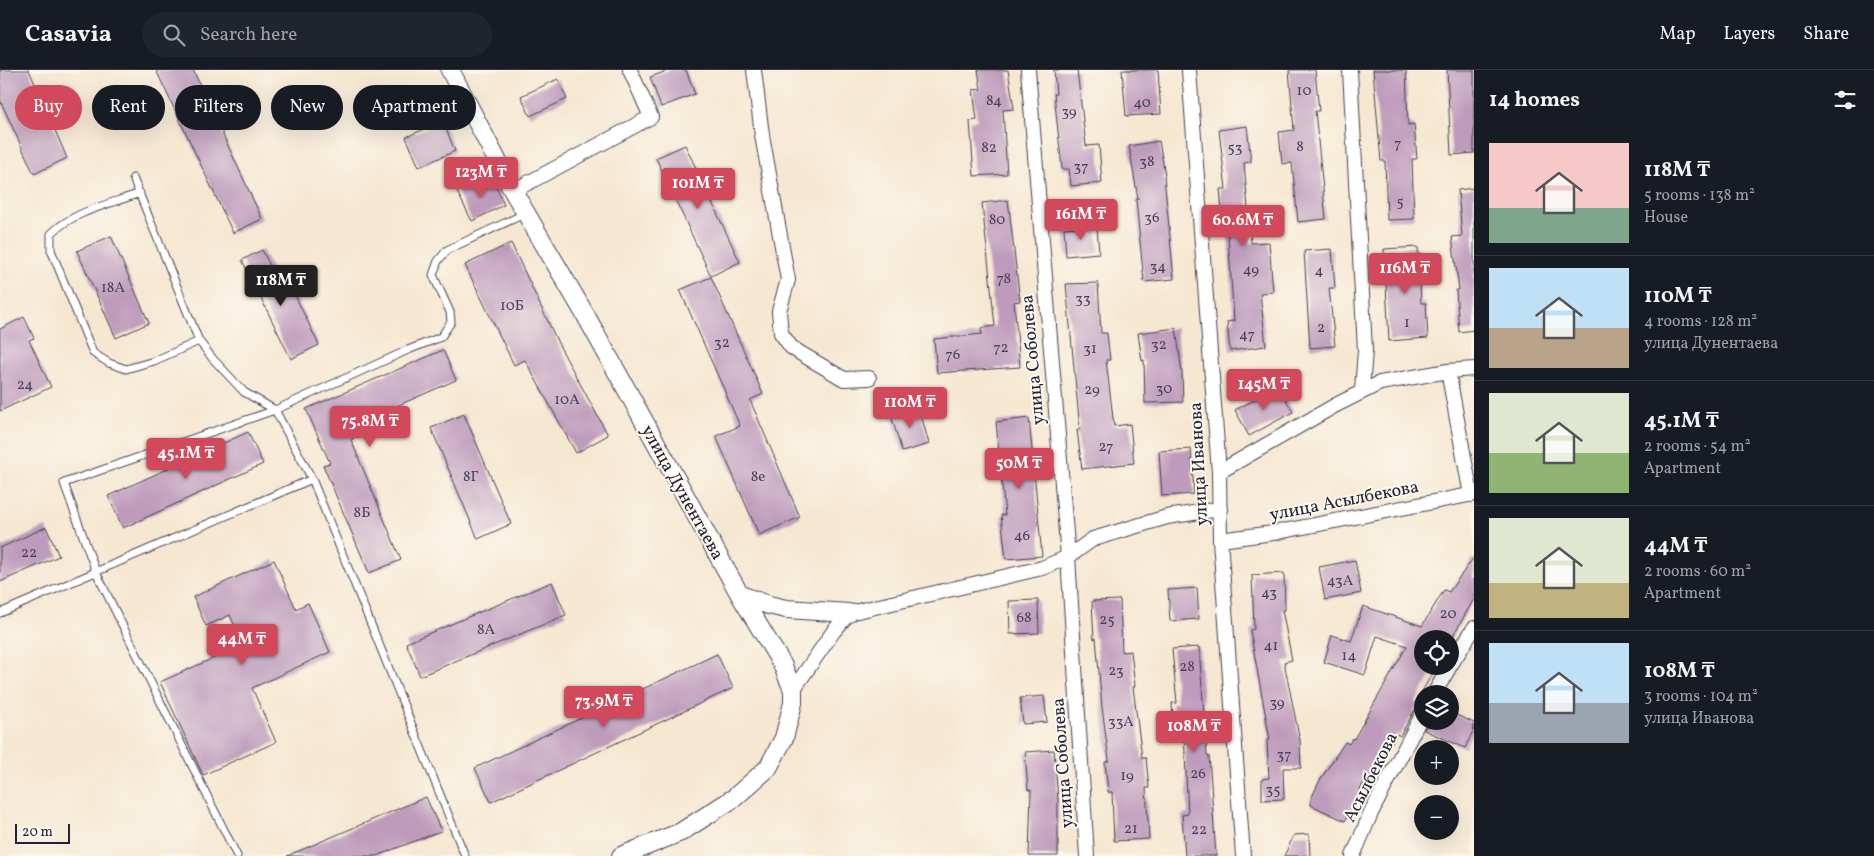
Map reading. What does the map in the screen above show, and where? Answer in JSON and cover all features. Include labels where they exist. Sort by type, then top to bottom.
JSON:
[{"type":"street","name":"улица Дунентаева","points":[[450,70],[513,191],[586,316],[740,595],[782,664],[793,690]]},
{"type":"street","points":[[513,191],[651,117],[630,70]]},
{"type":"street","points":[[754,70],[762,135],[788,280],[779,311],[781,333],[791,347],[844,379],[869,378]]},
{"type":"street","name":"улица Соболева","points":[[1028,70],[1068,557],[1087,856]]},
{"type":"street","name":"улица Иванова","points":[[1190,70],[1219,472],[1220,540],[1243,856]]},
{"type":"street","points":[[1350,70],[1365,350],[1362,390]]},
{"type":"street","points":[[1219,472],[1362,390],[1380,383],[1474,368]]},
{"type":"street","points":[[1448,371],[1472,494]]},
{"type":"street","name":"улица Асылбекова","points":[[1220,540],[1273,533],[1472,494]]},
{"type":"street","points":[[740,595],[786,609],[849,613],[1042,568],[1068,557],[1093,540],[1168,517],[1220,509]]},
{"type":"street","points":[[626,855],[681,832],[734,798],[768,768],[784,738],[793,690],[849,613]]},
{"type":"street","points":[[1459,652],[1474,628]]},
{"type":"street","name":"Асылбекова","points":[[1353,856],[1371,813],[1414,730]]},
{"type":"lane","points":[[133,178],[199,341],[244,392],[274,410],[312,478],[465,856]]},
{"type":"lane","points":[[140,194],[83,214],[59,226],[51,234],[50,250],[66,291],[93,352],[109,363],[126,369],[154,361],[199,341]]},
{"type":"lane","points":[[237,856],[96,572],[64,483],[274,410],[441,337],[451,322],[450,312],[433,275],[434,267],[447,250],[526,213]]},
{"type":"lane","points":[[0,613],[312,478]]},
{"type":"building","points":[[0,70],[29,70],[35,85],[15,85],[15,130],[55,130],[67,158],[34,174],[0,100]]},
{"type":"building","points":[[156,70],[193,70],[200,85],[175,85],[175,110],[165,85],[163,85]]},
{"type":"building","points":[[670,70],[686,70],[695,94],[661,107],[650,77]]},
{"type":"building","points":[[978,70],[1008,70],[1014,109],[1003,110],[1007,174],[974,176],[970,121],[977,120],[973,90],[981,89]]},
{"type":"building","points":[[1054,70],[1077,70],[1086,146],[1099,145],[1102,183],[1071,186],[1069,169],[1062,169],[1054,94],[1056,94]]},
{"type":"building","points":[[1122,70],[1158,70],[1161,114],[1126,116]]},
{"type":"building","points":[[1289,70],[1315,70],[1319,111],[1315,111],[1326,219],[1298,222],[1292,163],[1282,164],[1279,132],[1294,130]]},
{"type":"building","points":[[1373,70],[1406,70],[1408,125],[1414,124],[1417,159],[1412,159],[1414,219],[1387,220],[1385,161],[1381,161]]},
{"type":"building","points":[[1447,70],[1474,70],[1474,153],[1451,155]]},
{"type":"building","points":[[558,79],[567,99],[530,116],[521,96]]},
{"type":"building","points":[[1247,126],[1251,162],[1244,163],[1251,243],[1269,242],[1273,292],[1260,293],[1266,346],[1230,351],[1227,322],[1234,321],[1227,222],[1223,223],[1220,189],[1226,189],[1219,130]]},
{"type":"building","points":[[184,130],[221,130],[262,219],[233,233]]},
{"type":"building","points":[[422,130],[447,130],[455,151],[419,167],[406,137]]},
{"type":"building","points":[[1159,141],[1165,175],[1174,279],[1144,282],[1136,200],[1138,199],[1129,146]]},
{"type":"building","points":[[685,145],[740,262],[711,276],[656,158]]},
{"type":"building","points":[[492,177],[504,205],[472,221],[457,192]]},
{"type":"building","points":[[1474,188],[1474,330],[1459,332],[1456,290],[1459,290],[1452,237],[1462,236],[1458,190]]},
{"type":"building","points":[[1008,200],[1020,301],[1014,302],[1020,367],[937,373],[934,339],[982,334],[981,328],[995,326],[982,203]]},
{"type":"building","points":[[1097,226],[1099,253],[1066,256],[1064,228]]},
{"type":"building","points":[[111,236],[149,323],[116,338],[77,251]]},
{"type":"building","points":[[511,243],[559,345],[608,435],[576,453],[525,360],[514,365],[465,265]]},
{"type":"building","points":[[1418,247],[1421,303],[1426,303],[1428,338],[1389,341],[1384,249]]},
{"type":"building","points":[[1332,249],[1335,288],[1329,288],[1335,346],[1310,348],[1304,251]]},
{"type":"building","points":[[262,250],[285,295],[293,291],[319,345],[291,359],[242,260]]},
{"type":"building","points":[[711,277],[763,394],[750,400],[800,517],[759,535],[716,436],[740,426],[680,290]]},
{"type":"building","points":[[1098,283],[1101,333],[1107,333],[1110,360],[1106,360],[1114,426],[1130,424],[1134,463],[1082,469],[1077,430],[1080,430],[1066,284]]},
{"type":"building","points":[[24,317],[34,338],[29,340],[51,387],[0,411],[0,329]]},
{"type":"building","points":[[1176,328],[1182,373],[1183,402],[1145,403],[1144,360],[1142,361],[1138,333]]},
{"type":"building","points":[[443,350],[456,380],[349,427],[354,438],[351,440],[401,560],[369,573],[323,465],[330,463],[306,409]]},
{"type":"building","points":[[1279,387],[1293,412],[1249,436],[1235,410]]},
{"type":"building","points":[[919,407],[929,444],[902,452],[891,415]]},
{"type":"building","points":[[464,414],[511,524],[478,539],[431,428]]},
{"type":"building","points":[[1029,418],[1042,556],[1006,559],[1001,515],[1005,515],[996,422]]},
{"type":"building","points":[[248,432],[263,464],[123,528],[108,496]]},
{"type":"building","points":[[1191,449],[1194,494],[1162,496],[1159,451]]},
{"type":"building","points":[[46,527],[59,556],[0,582],[0,548]]},
{"type":"building","points":[[1474,557],[1474,599],[1456,630],[1414,630],[1414,675],[1432,675],[1426,685],[1414,685],[1414,711],[1400,736],[1397,734],[1365,786],[1363,784],[1345,821],[1311,805],[1311,799],[1320,780],[1345,742],[1349,744],[1354,739],[1407,646],[1377,636],[1365,675],[1324,662],[1332,635],[1351,641],[1363,606],[1422,626],[1444,590],[1449,592]]},
{"type":"building","points":[[274,560],[296,609],[308,603],[330,652],[252,688],[276,742],[203,775],[160,682],[243,645],[230,615],[206,626],[193,597]]},
{"type":"building","points":[[1355,560],[1361,593],[1325,600],[1319,567]]},
{"type":"building","points":[[1284,573],[1285,610],[1282,610],[1292,660],[1284,662],[1300,741],[1301,768],[1283,768],[1284,799],[1262,800],[1262,779],[1269,778],[1267,740],[1270,740],[1250,630],[1254,629],[1252,575]]},
{"type":"building","points":[[552,582],[566,615],[420,676],[406,643]]},
{"type":"building","points":[[1197,588],[1199,619],[1170,621],[1168,590]]},
{"type":"building","points":[[1038,600],[1039,633],[1010,634],[1009,601]]},
{"type":"building","points":[[1120,600],[1122,652],[1131,651],[1135,687],[1133,687],[1142,758],[1146,758],[1149,788],[1146,788],[1149,839],[1114,841],[1112,792],[1108,792],[1105,762],[1109,761],[1096,638],[1094,639],[1092,601]]},
{"type":"building","points":[[1199,647],[1216,856],[1185,856],[1182,815],[1188,814],[1184,735],[1174,736],[1172,703],[1177,703],[1172,649]]},
{"type":"building","points":[[717,654],[733,688],[491,802],[475,768]]},
{"type":"building","points":[[1044,696],[1047,722],[1023,724],[1020,698]]},
{"type":"building","points":[[1459,716],[1474,723],[1474,729],[1465,748],[1459,745],[1459,740],[1447,740],[1424,730],[1459,730]]},
{"type":"building","points":[[1054,750],[1058,800],[1058,856],[1029,856],[1031,790],[1028,790],[1025,752]]},
{"type":"building","points":[[426,797],[441,831],[376,856],[287,856]]},
{"type":"building","points":[[1309,834],[1310,856],[1284,856],[1294,835]]}]
